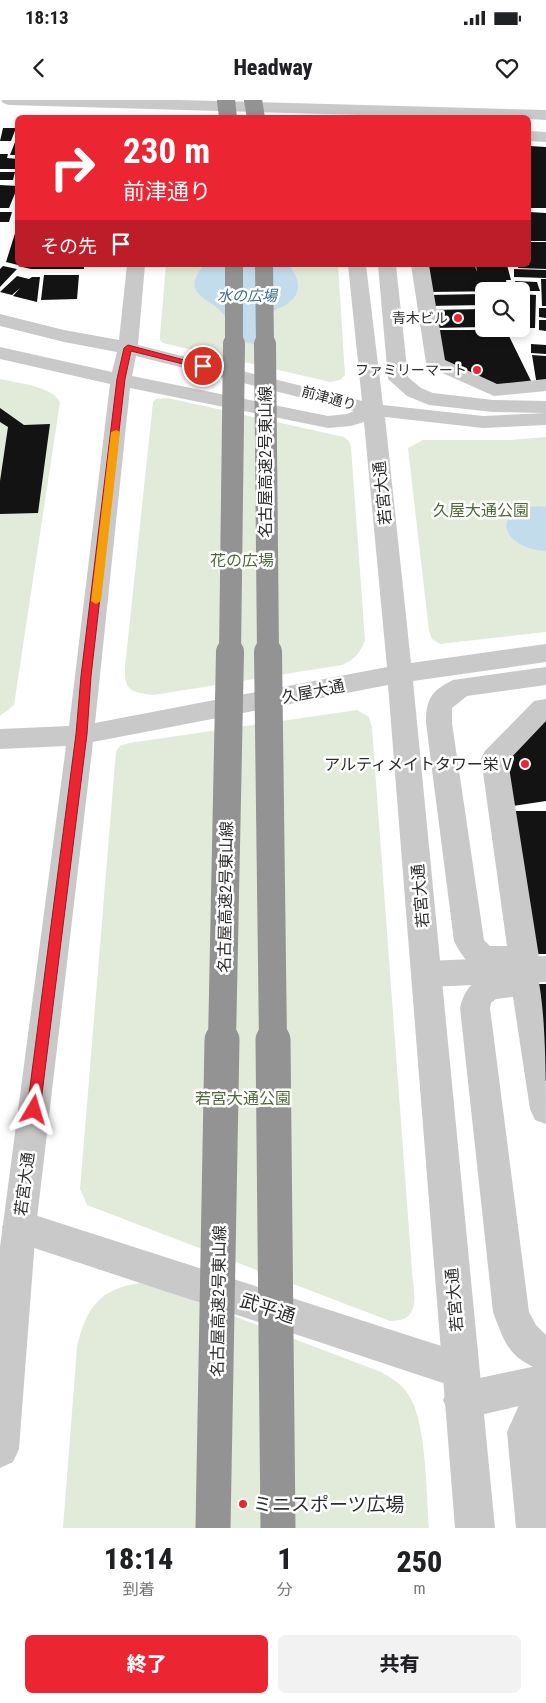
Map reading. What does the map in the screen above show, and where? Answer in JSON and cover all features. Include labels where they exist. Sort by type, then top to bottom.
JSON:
[{"type":"highway","points":[[226,100],[228,115]]},
{"type":"highway","points":[[253,100],[256,115]]},
{"type":"highway","name":"名古屋高速2号東山線","points":[[214,1528],[232,505],[234,267]]},
{"type":"highway","name":"名古屋高速2号東山線","points":[[264,267],[265,496],[278,1528]]},
{"type":"street","points":[[12,104],[339,109],[546,115]]},
{"type":"street","points":[[12,104],[73,115]]},
{"type":"street","points":[[531,130],[546,130]]},
{"type":"street","points":[[531,136],[546,137]]},
{"type":"street","points":[[531,143],[546,143]]},
{"type":"street","name":"若宮大通","points":[[0,1449],[9,1227],[81,734],[86,676],[121,379],[128,348],[136,267]]},
{"type":"street","name":"若宮大通","points":[[357,267],[374,410],[400,674],[475,1528]]},
{"type":"street","points":[[387,267],[398,379],[402,384],[429,400],[493,406],[546,407]]},
{"type":"street","points":[[420,267],[436,363],[494,390],[546,385]]},
{"type":"street","name":"前津通り","points":[[0,320],[64,336],[128,348],[374,410]]},
{"type":"street","name":"前津通り","points":[[0,353],[58,367],[328,422],[351,420],[374,410]]},
{"type":"street","points":[[374,410],[483,422],[546,420]]},
{"type":"street","name":"久屋大通","points":[[0,739],[81,734],[400,674],[546,653]]},
{"type":"street","points":[[546,676],[462,687],[452,692],[439,705],[439,724],[469,941],[476,955],[484,958],[524,957],[494,758],[543,708],[546,708]]},
{"type":"street","points":[[427,974],[546,969]]},
{"type":"street","points":[[546,1109],[526,983],[498,985],[480,993],[475,1000],[475,1008],[511,1312],[517,1330],[524,1341],[538,1352],[546,1354]]},
{"type":"street","name":"武平通","points":[[9,1227],[461,1385]]},
{"type":"street","points":[[461,1385],[546,1382]]},
{"type":"street","points":[[536,1528],[526,1432],[532,1418],[546,1414]]},
{"type":"green space","points":[[166,267],[338,267],[345,375],[340,380],[330,382],[163,343],[160,340]]},
{"type":"green space","points":[[0,379],[50,392],[60,402],[14,705],[0,716]]},
{"type":"green space","name":"花の広場","points":[[168,398],[344,437],[349,441],[351,447],[365,640],[354,658],[342,665],[153,695],[139,693],[130,689],[126,681],[125,667],[153,402],[156,399]]},
{"type":"green space","name":"久屋大通公園","points":[[546,437],[546,632],[440,644],[432,639],[429,631],[408,448],[423,440],[509,440]]},
{"type":"green space","name":"若宮大通公園","points":[[357,710],[369,717],[372,728],[414,1289],[412,1312],[400,1320],[390,1321],[87,1205],[80,1189],[116,751],[120,746],[129,743]]},
{"type":"green space","points":[[140,1283],[157,1287],[381,1372],[399,1384],[406,1390],[419,1422],[424,1458],[429,1528],[63,1528],[77,1347],[81,1333],[90,1311],[104,1296],[114,1290]]},
{"type":"water","name":"水の広場","points":[[203,267],[290,267],[298,281],[297,292],[295,297],[284,306],[276,309],[267,321],[271,349],[227,337],[228,325],[225,316],[197,292],[195,286],[196,277]]},
{"type":"water","points":[[539,506],[546,507],[546,551],[531,549],[519,544],[511,537],[507,529],[507,521],[512,514],[523,509]]},
{"type":"building","points":[[3,128],[15,128],[11,141],[0,141]]},
{"type":"building","points":[[15,142],[15,155],[10,155]]},
{"type":"building","points":[[531,146],[546,147],[546,208],[531,208]]},
{"type":"building","points":[[0,154],[8,154],[7,158],[15,159],[15,169],[0,169]]},
{"type":"building","points":[[0,172],[15,172],[13,180],[0,180]]},
{"type":"building","points":[[0,185],[15,186],[15,193],[9,208],[0,208]]},
{"type":"building","points":[[0,212],[12,212],[9,222],[0,222]]},
{"type":"building","points":[[531,212],[546,213],[546,241],[531,241]]},
{"type":"building","points":[[15,233],[15,264],[6,262]]},
{"type":"building","points":[[531,242],[546,242],[546,269],[518,268],[531,267]]},
{"type":"building","points":[[3,266],[17,269],[0,287],[0,269]]},
{"type":"building","points":[[22,267],[84,267],[84,269],[31,269]]},
{"type":"building","points":[[423,267],[475,267],[477,272],[476,267],[508,267],[511,280],[506,280],[506,282],[475,282],[475,291],[428,292]]},
{"type":"building","points":[[514,269],[546,270],[546,278],[514,277]]},
{"type":"building","points":[[44,275],[79,275],[77,299],[41,300]]},
{"type":"building","points":[[17,276],[29,279],[40,277],[37,302],[13,296],[20,288],[12,295],[0,292]]},
{"type":"building","points":[[541,279],[546,279],[546,306],[542,306]]},
{"type":"building","points":[[515,281],[537,282],[540,291],[530,291],[530,282]]},
{"type":"building","points":[[475,294],[475,305],[429,306],[427,295]]},
{"type":"building","points":[[530,295],[536,295],[535,328],[530,328]]},
{"type":"building","points":[[539,308],[546,308],[546,318],[539,317]]},
{"type":"building","name":"青木ビル","points":[[475,309],[475,327],[433,328],[430,310]]},
{"type":"building","points":[[539,320],[546,320],[546,331],[539,330]]},
{"type":"building","points":[[432,330],[475,330],[475,337],[509,337],[533,385],[499,387],[439,361]]},
{"type":"building","points":[[531,344],[546,345],[546,354],[531,353]]},
{"type":"building","points":[[532,355],[546,356],[546,385],[537,386]]},
{"type":"building","points":[[0,408],[24,425],[50,424],[38,513],[0,514],[0,481],[8,427],[0,422]]},
{"type":"building","name":"アルティメイトタワー栄Ⅴ","points":[[546,718],[546,801],[506,807],[499,777],[510,751]]},
{"type":"building","points":[[505,811],[546,811],[546,954],[526,954]]},
{"type":"building","points":[[528,984],[546,984],[546,1081],[545,1081]]},
{"type":"slow traffic","points":[[96,601],[116,432]]},
{"type":"place","name":"青木ビル","points":[[458,318]]},
{"type":"place","name":"ファミリーマート","points":[[477,370]]},
{"type":"place","name":"アルティメイトタワー栄Ⅴ","points":[[525,764]]},
{"type":"place","name":"ミニスポーツ広場","points":[[243,1504]]},
{"type":"route","points":[[34,1110],[81,734],[86,676],[121,379],[128,348],[203,366]]}]
